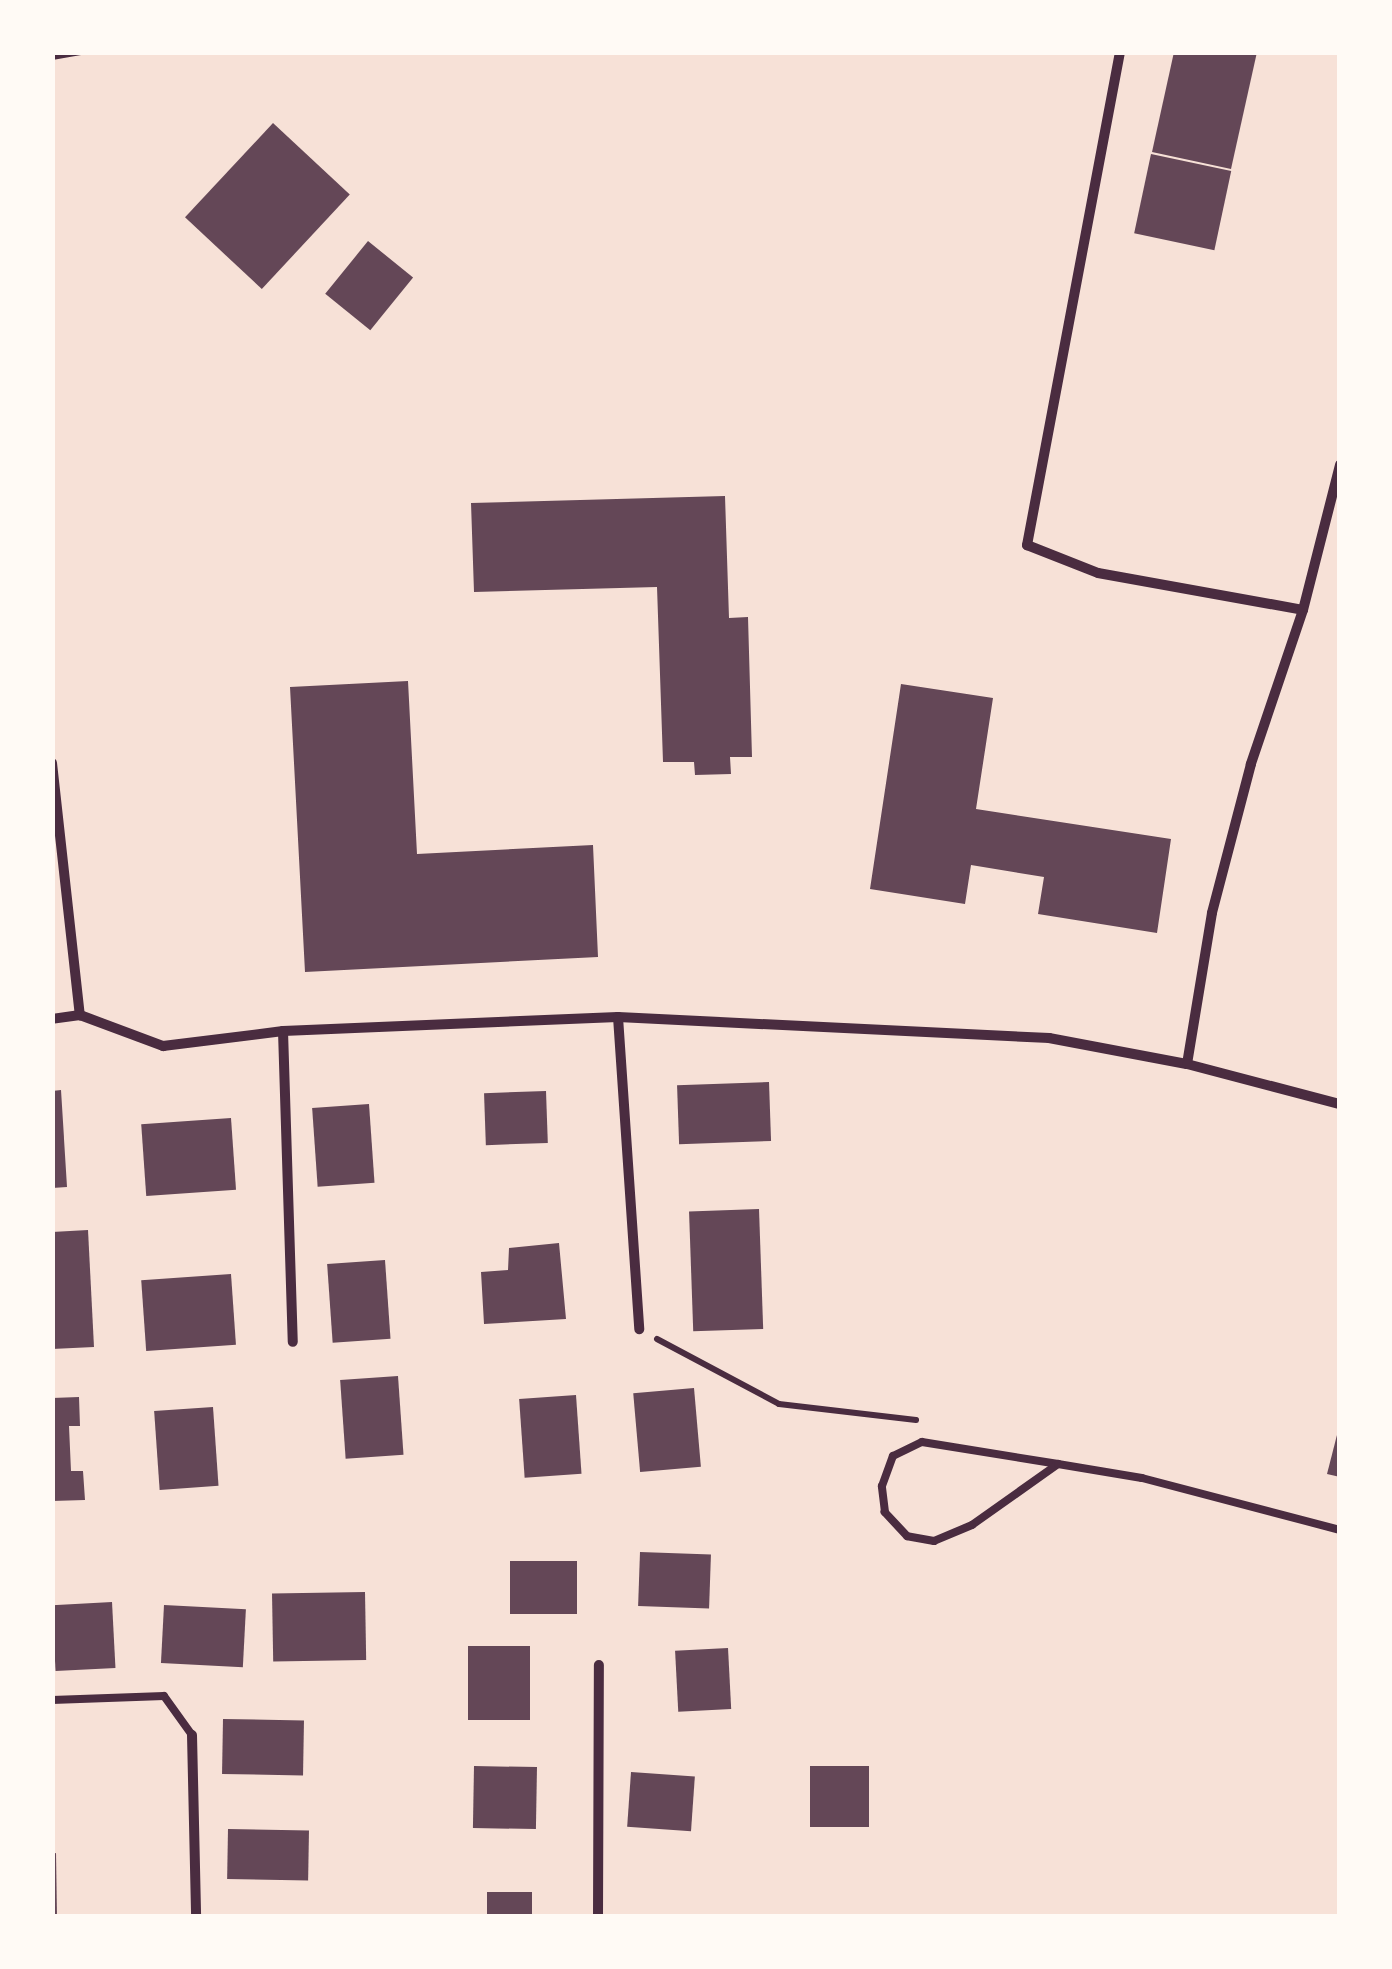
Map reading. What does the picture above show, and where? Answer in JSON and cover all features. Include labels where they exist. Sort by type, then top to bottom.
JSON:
[{"type":"street","points":[[1120,52],[1027,546],[1098,573],[1303,610]]},
{"type":"street","points":[[1187,1064],[1222,876],[1303,610],[1340,465]]},
{"type":"street","points":[[52,763],[80,1016]]},
{"type":"street","points":[[52,1019],[80,1016],[162,1046],[283,1031],[618,1017],[1049,1038],[1187,1064],[1340,1104]]},
{"type":"street","points":[[618,1017],[638,1330]]},
{"type":"street","points":[[283,1031],[293,1342]]},
{"type":"street","points":[[598,1916],[600,1666]]},
{"type":"street","points":[[192,1735],[196,1916]]},
{"type":"lane","points":[[1058,1464],[972,1525],[934,1541],[906,1536],[885,1512],[882,1486],[893,1456],[922,1442],[1058,1464],[1142,1478],[1340,1530]]},
{"type":"lane","points":[[52,1700],[164,1696],[192,1735]]},
{"type":"path","points":[[52,56],[81,52]]},
{"type":"path","points":[[638,1330],[779,1404],[916,1418],[922,1442]]},
{"type":"building","points":[[1174,52],[1257,52],[1231,169],[1152,152]]},
{"type":"building","points":[[273,123],[350,195],[262,289],[185,217]]},
{"type":"building","points":[[1151,154],[1231,171],[1214,250],[1134,233]]},
{"type":"building","points":[[368,241],[413,278],[370,330],[325,294]]},
{"type":"building","points":[[725,496],[729,618],[748,617],[752,757],[730,757],[731,774],[695,775],[694,762],[663,762],[657,587],[474,592],[471,503]]},
{"type":"building","points":[[408,681],[417,854],[593,845],[598,957],[305,972],[290,687]]},
{"type":"building","points":[[901,684],[993,698],[976,809],[1171,839],[1157,933],[1038,914],[1044,877],[971,865],[965,904],[870,889]]},
{"type":"building","points":[[769,1082],[771,1141],[679,1144],[677,1085]]},
{"type":"building","points":[[61,1090],[67,1187],[52,1188],[52,1091]]},
{"type":"building","points":[[546,1091],[548,1143],[486,1145],[484,1093]]},
{"type":"building","points":[[369,1104],[375,1183],[318,1187],[312,1108]]},
{"type":"building","points":[[231,1118],[236,1190],[146,1196],[141,1124]]},
{"type":"building","points":[[759,1209],[763,1329],[693,1331],[689,1211]]},
{"type":"building","points":[[88,1230],[94,1347],[52,1349],[52,1232]]},
{"type":"building","points":[[559,1243],[566,1319],[484,1324],[481,1272],[508,1270],[509,1248]]},
{"type":"building","points":[[385,1260],[391,1339],[333,1343],[327,1264]]},
{"type":"building","points":[[231,1274],[236,1345],[146,1351],[141,1280]]},
{"type":"building","points":[[398,1376],[404,1455],[346,1459],[340,1380]]},
{"type":"building","points":[[694,1388],[701,1467],[640,1472],[633,1393]]},
{"type":"building","points":[[576,1395],[582,1474],[525,1478],[519,1399]]},
{"type":"building","points":[[79,1397],[80,1426],[69,1426],[71,1471],[83,1471],[85,1500],[52,1501],[52,1398]]},
{"type":"building","points":[[213,1407],[219,1486],[160,1490],[154,1411]]},
{"type":"building","points":[[1340,1431],[1340,1477],[1327,1474]]},
{"type":"building","points":[[640,1552],[711,1554],[709,1608],[638,1606]]},
{"type":"building","points":[[510,1561],[577,1561],[577,1614],[510,1614]]},
{"type":"building","points":[[365,1592],[366,1660],[273,1662],[272,1594]]},
{"type":"building","points":[[112,1602],[115,1668],[56,1671],[52,1605]]},
{"type":"building","points":[[164,1605],[246,1609],[243,1667],[161,1663]]},
{"type":"building","points":[[468,1646],[530,1646],[530,1720],[468,1720]]},
{"type":"building","points":[[728,1648],[731,1709],[678,1712],[675,1651]]},
{"type":"building","points":[[223,1719],[304,1720],[303,1775],[222,1774]]},
{"type":"building","points":[[474,1766],[537,1767],[536,1829],[473,1828]]},
{"type":"building","points":[[810,1766],[869,1766],[869,1827],[810,1827]]},
{"type":"building","points":[[631,1772],[695,1776],[691,1831],[627,1827]]},
{"type":"building","points":[[228,1829],[309,1830],[308,1880],[227,1879]]},
{"type":"building","points":[[56,1853],[57,1916],[52,1916],[52,1854]]},
{"type":"building","points":[[487,1892],[532,1892],[532,1916],[487,1916]]}]
